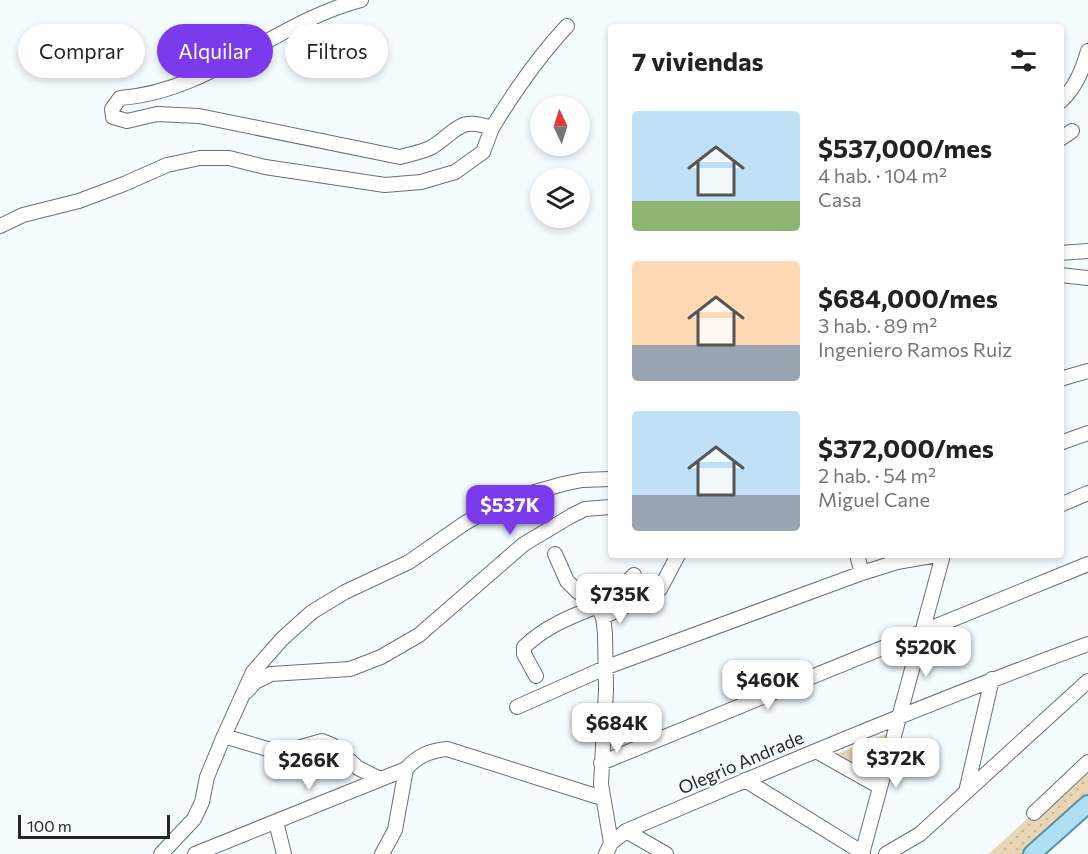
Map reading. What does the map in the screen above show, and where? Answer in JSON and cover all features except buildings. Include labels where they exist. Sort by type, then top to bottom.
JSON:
[{"type":"main road","points":[[1032,854],[1088,804]]},
{"type":"street","points":[[361,0],[301,23],[172,89],[140,97],[120,98],[112,109],[113,117],[128,121],[157,114],[199,116],[400,157],[431,148],[459,125],[477,123],[492,128]]},
{"type":"street","points":[[0,226],[23,215],[79,201],[167,165],[200,158],[229,158],[264,167],[385,185],[421,182],[455,172],[483,152],[492,128],[534,64],[567,26]]},
{"type":"street","points":[[1064,98],[1072,91],[1081,74],[1088,51]]},
{"type":"street","points":[[1064,253],[1088,251]]},
{"type":"street","points":[[1064,275],[1088,278]]},
{"type":"street","points":[[1064,378],[1088,371]]},
{"type":"street","points":[[1064,442],[1088,433]]},
{"type":"street","points":[[161,854],[194,819],[202,802],[207,777],[253,672],[282,639],[312,612],[345,592],[409,562],[465,523],[506,500],[582,480],[608,479]]},
{"type":"street","points":[[1064,503],[1088,493]]},
{"type":"street","points":[[241,698],[255,682],[271,674],[350,669],[381,657],[419,635],[524,544],[585,509],[608,507]]},
{"type":"street","points":[[555,554],[567,581],[578,592],[615,591],[627,584],[634,575]]},
{"type":"street","points":[[536,676],[524,654],[524,647],[535,637],[558,621],[600,612],[660,589],[676,558]]},
{"type":"street","points":[[858,558],[862,573]]},
{"type":"street","points":[[517,707],[607,667],[862,573],[897,562],[920,558]]},
{"type":"street","points":[[745,780],[862,853],[942,558]]},
{"type":"street","points":[[601,763],[1088,564]]},
{"type":"street","points":[[591,592],[600,612],[607,667],[601,763],[602,798],[609,849]]},
{"type":"street","name":"Olegrio Andrade","points":[[609,849],[627,831],[745,780],[992,679],[1088,644]]},
{"type":"street","points":[[966,792],[992,679]]},
{"type":"street","points":[[886,854],[920,834],[1088,681]]},
{"type":"street","points":[[224,736],[274,751],[291,750],[322,741],[332,745],[358,768],[380,779]]},
{"type":"street","points":[[195,854],[405,769],[416,758],[431,751],[447,749],[602,798]]},
{"type":"street","points":[[816,751],[880,787]]},
{"type":"street","points":[[1034,813],[1088,762]]},
{"type":"street","points":[[385,853],[395,830],[405,769]]},
{"type":"street","points":[[276,822],[284,854]]},
{"type":"street","points":[[627,831],[666,854]]},
{"type":"green space","points":[[887,733],[876,777],[834,755]]},
{"type":"green space","points":[[1088,762],[1088,804],[1032,854],[989,854]]}]
